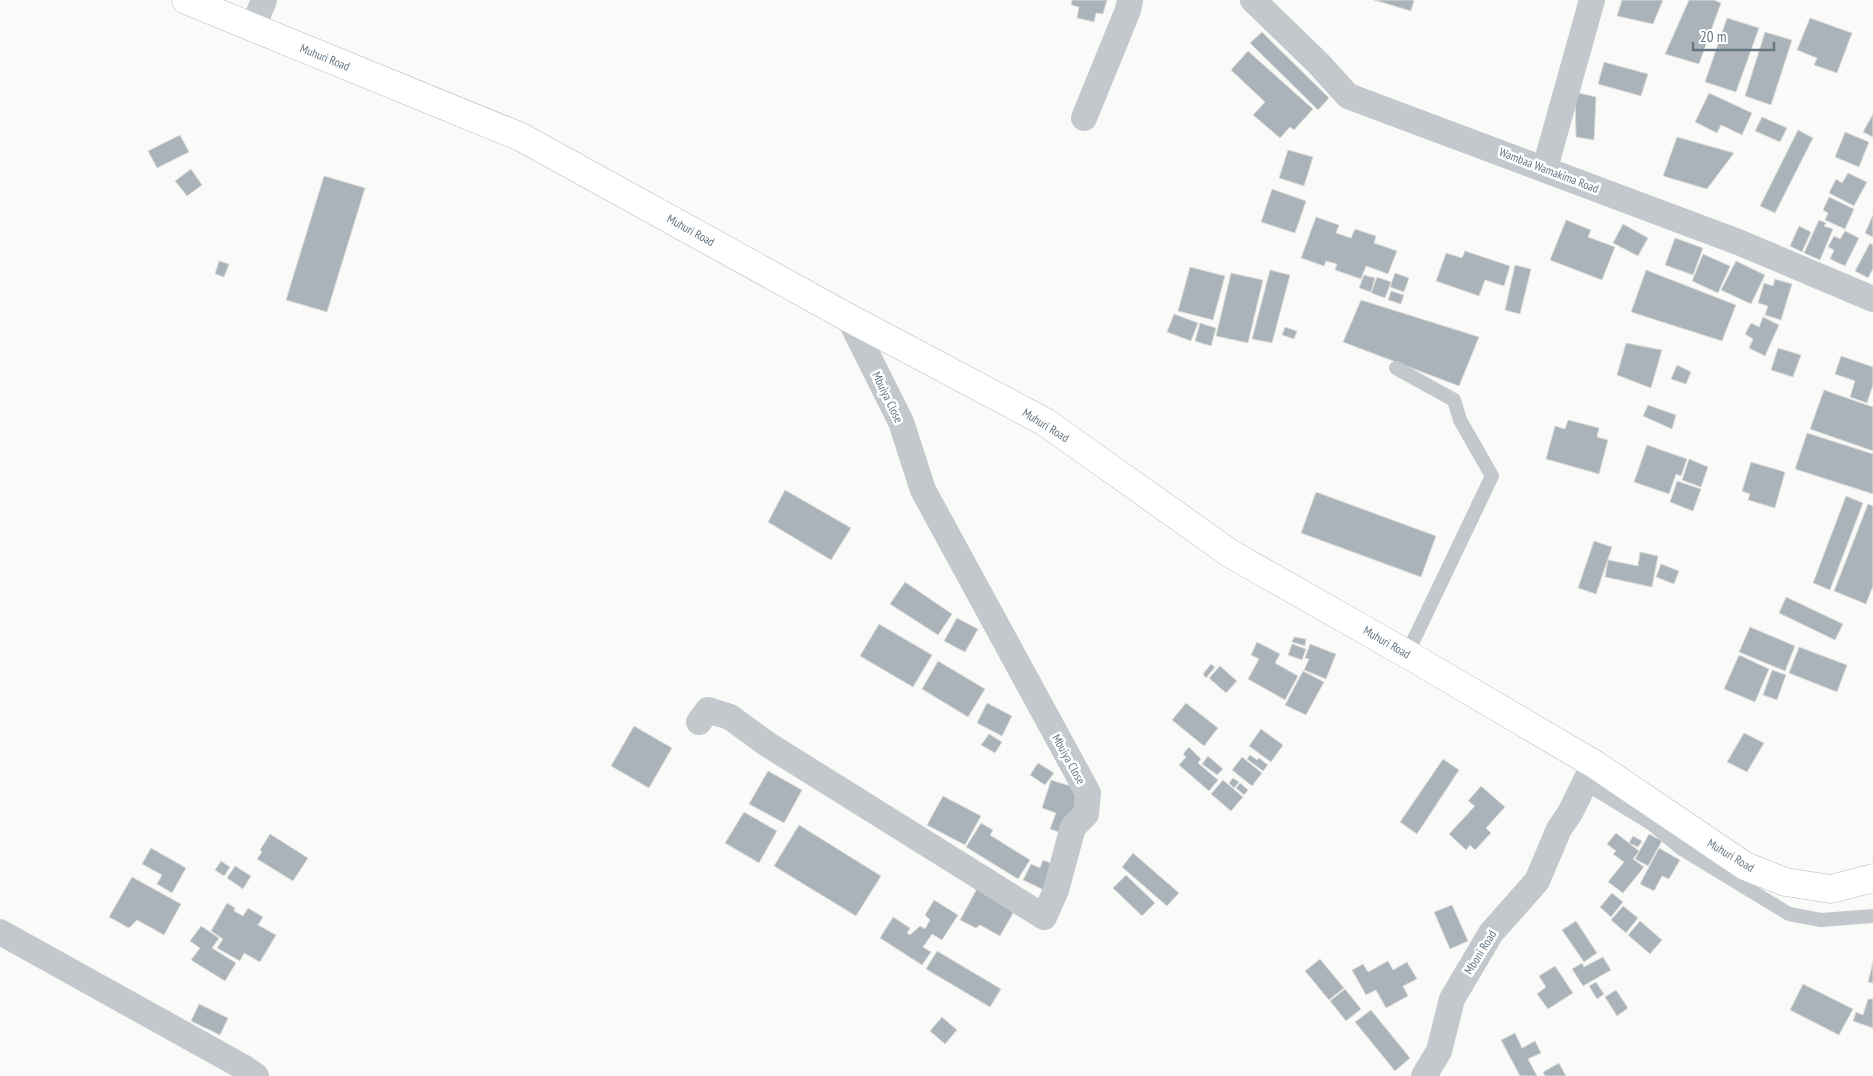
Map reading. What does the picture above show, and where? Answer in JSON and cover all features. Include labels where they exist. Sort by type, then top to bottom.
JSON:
[{"type":"main road","name":"Muhuri Road","points":[[186,0],[521,137],[849,318],[1045,422],[1232,554],[1407,654],[1590,773],[1745,866],[1786,882],[1831,889],[1873,878]]},
{"type":"street","points":[[253,27],[264,0]]},
{"type":"street","points":[[1084,118],[1128,10],[1130,0]]},
{"type":"street","name":"Wambaa Wamakima Road","points":[[1253,0],[1320,64],[1348,96],[1545,168],[1738,242],[1873,299]]},
{"type":"street","points":[[1545,168],[1592,0]]},
{"type":"street","name":"Mbuiya Close","points":[[699,722],[708,710],[730,717],[767,744],[1044,917],[1056,890],[1073,827],[1086,814],[1088,793],[923,490],[901,422],[849,318]]},
{"type":"street","name":"Mboni Road","points":[[1424,1076],[1439,1051],[1452,998],[1491,933],[1537,881],[1559,828],[1570,813],[1590,773]]},
{"type":"street","points":[[0,932],[256,1076]]},
{"type":"lane","points":[[1396,368],[1454,400],[1460,420],[1492,476],[1407,654]]},
{"type":"lane","points":[[1590,773],[1682,849],[1789,914],[1821,920],[1873,916]]},
{"type":"building","points":[[1072,0],[1107,0],[1103,14],[1096,13],[1094,22],[1077,18],[1079,7],[1071,5]]},
{"type":"building","points":[[1374,0],[1414,0],[1411,11]]},
{"type":"building","points":[[1622,0],[1663,0],[1653,24],[1617,16]]},
{"type":"building","points":[[1689,0],[1714,0],[1721,3],[1699,64],[1665,54]]},
{"type":"building","points":[[1727,18],[1759,28],[1736,92],[1705,82]]},
{"type":"building","points":[[1810,18],[1852,33],[1837,73],[1814,65],[1817,58],[1797,50]]},
{"type":"building","points":[[1262,32],[1329,98],[1318,110],[1250,43]]},
{"type":"building","points":[[1765,32],[1792,40],[1771,105],[1745,96]]},
{"type":"building","points":[[1248,51],[1313,109],[1294,130],[1290,127],[1280,138],[1253,115],[1265,102],[1231,70]]},
{"type":"building","points":[[1604,62],[1648,74],[1641,96],[1598,84]]},
{"type":"building","points":[[1575,92],[1596,97],[1594,140],[1576,137]]},
{"type":"building","points":[[1709,93],[1752,113],[1742,135],[1721,125],[1717,133],[1695,122]]},
{"type":"building","points":[[1873,114],[1873,137],[1863,132]]},
{"type":"building","points":[[1762,117],[1787,128],[1780,142],[1755,131]]},
{"type":"building","points":[[1798,130],[1813,138],[1775,213],[1760,206]]},
{"type":"building","points":[[1845,132],[1869,142],[1859,167],[1835,157]]},
{"type":"building","points":[[180,135],[189,152],[157,168],[148,151]]},
{"type":"building","points":[[1677,137],[1734,153],[1707,189],[1663,176]]},
{"type":"building","points":[[1288,150],[1313,157],[1304,186],[1279,178]]},
{"type":"building","points":[[191,169],[202,185],[187,196],[175,181]]},
{"type":"building","points":[[1848,173],[1867,182],[1854,206],[1829,193],[1836,179],[1842,183]]},
{"type":"building","points":[[324,176],[365,188],[327,312],[286,300]]},
{"type":"building","points":[[1272,189],[1306,201],[1295,233],[1261,222]]},
{"type":"building","points":[[1829,197],[1854,209],[1845,229],[1825,220],[1828,213],[1823,210]]},
{"type":"building","points":[[1873,215],[1873,237],[1865,233]]},
{"type":"building","points":[[1316,217],[1339,225],[1336,233],[1351,238],[1355,229],[1376,236],[1374,243],[1397,251],[1388,274],[1366,266],[1361,279],[1335,270],[1337,264],[1326,261],[1324,266],[1301,258]]},
{"type":"building","points":[[1566,220],[1591,230],[1588,237],[1615,247],[1602,280],[1550,260]]},
{"type":"building","points":[[1819,220],[1826,223],[1824,226],[1833,229],[1820,260],[1804,253]]},
{"type":"building","points":[[1623,224],[1648,238],[1638,256],[1613,243]]},
{"type":"building","points":[[1799,226],[1811,232],[1802,252],[1790,246]]},
{"type":"building","points":[[1845,231],[1859,238],[1845,266],[1830,259],[1834,250],[1828,247],[1834,236],[1840,239]]},
{"type":"building","points":[[1675,238],[1703,248],[1693,275],[1665,265]]},
{"type":"building","points":[[1870,243],[1873,245],[1873,269],[1868,278],[1855,271]]},
{"type":"building","points":[[1465,251],[1510,266],[1504,286],[1485,280],[1479,296],[1436,281],[1446,253],[1462,258]]},
{"type":"building","points":[[1703,254],[1730,266],[1718,293],[1692,281]]},
{"type":"building","points":[[219,261],[229,264],[224,277],[215,274]]},
{"type":"building","points":[[1736,261],[1765,275],[1751,304],[1721,290]]},
{"type":"building","points":[[1515,265],[1531,269],[1520,314],[1505,310]]},
{"type":"building","points":[[1190,267],[1225,276],[1213,320],[1178,311]]},
{"type":"building","points":[[1270,270],[1290,275],[1272,343],[1252,339]]},
{"type":"building","points":[[1646,270],[1736,305],[1722,341],[1631,312]]},
{"type":"building","points":[[1231,273],[1263,280],[1248,343],[1216,336]]},
{"type":"building","points":[[1395,273],[1409,278],[1404,292],[1390,287]]},
{"type":"building","points":[[1364,275],[1375,278],[1371,292],[1359,288]]},
{"type":"building","points":[[1377,277],[1391,282],[1385,298],[1371,293]]},
{"type":"building","points":[[1775,279],[1792,284],[1781,320],[1765,315],[1768,306],[1758,303],[1764,283],[1773,286]]},
{"type":"building","points":[[1391,291],[1404,295],[1401,304],[1388,300]]},
{"type":"building","points":[[1361,300],[1479,337],[1459,386],[1343,342]]},
{"type":"building","points":[[1174,314],[1198,323],[1191,341],[1167,332]]},
{"type":"building","points":[[1763,317],[1779,325],[1765,356],[1749,348],[1753,339],[1745,334],[1751,323],[1759,327]]},
{"type":"building","points":[[1200,323],[1216,328],[1211,346],[1195,341]]},
{"type":"building","points":[[1285,327],[1297,331],[1294,339],[1282,335]]},
{"type":"building","points":[[1626,343],[1662,350],[1651,388],[1617,375]]},
{"type":"building","points":[[1778,348],[1801,355],[1793,377],[1771,370]]},
{"type":"building","points":[[1841,356],[1873,367],[1873,385],[1867,403],[1850,397],[1855,381],[1835,374]]},
{"type":"building","points":[[1677,365],[1691,372],[1686,384],[1671,379]]},
{"type":"building","points":[[1824,390],[1873,407],[1873,451],[1810,429]]},
{"type":"building","points":[[1648,405],[1676,415],[1672,429],[1643,416]]},
{"type":"building","points":[[1568,420],[1599,428],[1597,437],[1608,440],[1599,474],[1546,459],[1555,426],[1565,429]]},
{"type":"building","points":[[1807,433],[1873,454],[1873,494],[1795,469]]},
{"type":"building","points":[[1647,445],[1687,459],[1681,476],[1676,474],[1669,494],[1634,482]]},
{"type":"building","points":[[1689,459],[1708,467],[1701,487],[1682,480]]},
{"type":"building","points":[[1751,462],[1785,472],[1775,508],[1748,500],[1750,494],[1742,491]]},
{"type":"building","points":[[1677,481],[1701,489],[1693,511],[1670,502]]},
{"type":"building","points":[[785,490],[851,528],[831,560],[768,522]]},
{"type":"building","points":[[1316,492],[1436,536],[1421,577],[1301,533]]},
{"type":"building","points":[[1846,496],[1863,503],[1830,590],[1813,583]]},
{"type":"building","points":[[1868,504],[1873,506],[1873,586],[1866,604],[1834,591]]},
{"type":"building","points":[[1594,541],[1612,547],[1596,594],[1578,588]]},
{"type":"building","points":[[1640,552],[1658,556],[1652,587],[1605,577],[1608,560],[1638,566]]},
{"type":"building","points":[[1661,564],[1679,571],[1674,584],[1656,577]]},
{"type":"building","points":[[905,582],[952,614],[938,635],[890,604]]},
{"type":"building","points":[[1786,597],[1843,624],[1835,640],[1779,613]]},
{"type":"building","points":[[957,618],[978,629],[965,652],[944,641]]},
{"type":"building","points":[[879,624],[932,655],[913,687],[860,656]]},
{"type":"building","points":[[1750,627],[1795,646],[1785,671],[1739,652]]},
{"type":"building","points":[[1294,637],[1306,639],[1305,646],[1292,642]]},
{"type":"building","points":[[1257,642],[1280,654],[1275,663],[1298,676],[1285,700],[1248,679],[1259,659],[1251,655]]},
{"type":"building","points":[[1292,644],[1306,649],[1302,660],[1288,655]]},
{"type":"building","points":[[1310,644],[1336,654],[1326,679],[1304,670],[1309,659],[1305,658]]},
{"type":"building","points":[[1799,647],[1847,665],[1837,692],[1789,673]]},
{"type":"building","points":[[1739,655],[1769,669],[1755,702],[1724,689]]},
{"type":"building","points":[[938,661],[985,689],[968,717],[922,689]]},
{"type":"building","points":[[1211,664],[1215,667],[1206,678],[1203,674]]},
{"type":"building","points":[[1220,666],[1237,681],[1226,693],[1209,678]]},
{"type":"building","points":[[1772,670],[1786,675],[1777,700],[1763,695]]},
{"type":"building","points":[[1303,671],[1324,682],[1306,715],[1285,705]]},
{"type":"building","points":[[987,703],[1012,716],[1002,736],[977,723]]},
{"type":"building","points":[[1186,703],[1218,728],[1204,746],[1172,720]]},
{"type":"building","points":[[634,726],[672,748],[649,788],[611,766]]},
{"type":"building","points":[[1261,729],[1283,745],[1271,762],[1249,746]]},
{"type":"building","points":[[1744,733],[1764,743],[1747,772],[1727,762]]},
{"type":"building","points":[[989,734],[1002,742],[995,753],[981,745]]},
{"type":"building","points":[[1189,747],[1201,759],[1198,763],[1218,780],[1209,791],[1179,765],[1186,757],[1183,754]]},
{"type":"building","points":[[1250,755],[1257,760],[1259,758],[1268,765],[1263,771],[1247,759]]},
{"type":"building","points":[[1208,756],[1223,769],[1217,775],[1202,764]]},
{"type":"building","points":[[1242,757],[1262,773],[1252,786],[1232,770]]},
{"type":"building","points":[[1443,759],[1459,770],[1417,834],[1400,822]]},
{"type":"building","points":[[1038,763],[1054,773],[1045,785],[1030,775]]},
{"type":"building","points":[[768,771],[802,790],[784,823],[749,804]]},
{"type":"building","points":[[1233,778],[1239,782],[1234,788],[1229,783]]},
{"type":"building","points":[[1051,780],[1083,790],[1068,835],[1050,829],[1056,813],[1042,808]]},
{"type":"building","points":[[1223,780],[1243,797],[1231,811],[1211,794]]},
{"type":"building","points":[[1240,783],[1248,790],[1244,795],[1236,788]]},
{"type":"building","points":[[1481,786],[1505,807],[1486,828],[1491,833],[1475,850],[1470,845],[1466,850],[1449,834],[1475,806],[1468,801]]},
{"type":"building","points":[[943,796],[981,816],[965,845],[927,825]]},
{"type":"building","points":[[744,812],[777,831],[759,863],[725,843]]},
{"type":"building","points":[[981,823],[993,830],[990,835],[1030,860],[1018,879],[966,847]]},
{"type":"building","points":[[799,825],[881,876],[856,916],[774,866]]},
{"type":"building","points":[[1616,833],[1639,851],[1633,859],[1644,867],[1623,893],[1608,882],[1624,862],[1613,854],[1616,851],[1607,844]]},
{"type":"building","points":[[270,834],[308,858],[293,881],[257,859]]},
{"type":"building","points":[[1649,834],[1662,841],[1648,866],[1635,859]]},
{"type":"building","points":[[1633,836],[1642,841],[1638,847],[1629,843]]},
{"type":"building","points":[[151,848],[186,868],[172,893],[157,884],[162,875],[142,864]]},
{"type":"building","points":[[1659,848],[1680,860],[1669,879],[1662,876],[1654,891],[1640,884]]},
{"type":"building","points":[[1133,853],[1179,893],[1167,906],[1122,867]]},
{"type":"building","points":[[1043,860],[1058,866],[1046,891],[1023,880],[1031,864],[1040,868]]},
{"type":"building","points":[[221,861],[230,867],[224,876],[215,870]]},
{"type":"building","points":[[235,866],[251,876],[243,889],[227,878]]},
{"type":"building","points":[[1126,875],[1155,903],[1142,916],[1113,888]]},
{"type":"building","points":[[132,877],[181,904],[164,935],[137,920],[129,928],[109,917]]},
{"type":"building","points":[[979,885],[1017,906],[1000,936],[980,925],[976,928],[960,920]]},
{"type":"building","points":[[1612,893],[1623,902],[1611,917],[1600,907]]},
{"type":"building","points":[[934,900],[958,915],[942,940],[932,934],[923,947],[931,952],[922,965],[880,938],[893,917],[910,928],[907,933],[910,935],[920,926],[925,929],[930,920],[925,915]]},
{"type":"building","points":[[227,903],[235,908],[234,911],[243,916],[248,908],[263,917],[258,925],[276,935],[260,962],[244,953],[240,961],[217,948],[223,939],[211,931]]},
{"type":"building","points":[[1452,905],[1468,941],[1450,949],[1434,912]]},
{"type":"building","points":[[1623,906],[1638,918],[1626,933],[1611,920]]},
{"type":"building","points":[[1576,921],[1597,953],[1584,962],[1562,930]]},
{"type":"building","points":[[1640,921],[1662,940],[1650,954],[1628,935]]},
{"type":"building","points":[[201,926],[219,938],[212,948],[236,963],[225,981],[191,960],[200,948],[190,941]]},
{"type":"building","points":[[937,951],[1001,989],[990,1007],[926,969]]},
{"type":"building","points":[[1603,957],[1611,970],[1583,986],[1572,969],[1582,963],[1584,967]]},
{"type":"building","points":[[1320,959],[1344,988],[1329,1000],[1305,971]]},
{"type":"building","points":[[1388,961],[1393,970],[1407,962],[1417,979],[1403,986],[1408,996],[1386,1008],[1376,990],[1366,995],[1352,970],[1363,964],[1368,972]]},
{"type":"building","points":[[1873,962],[1873,983],[1868,982]]},
{"type":"building","points":[[1555,966],[1573,993],[1548,1009],[1537,994],[1546,987],[1539,976]]},
{"type":"building","points":[[1596,982],[1604,994],[1597,999],[1589,986]]},
{"type":"building","points":[[1803,984],[1853,1009],[1839,1035],[1790,1010]]},
{"type":"building","points":[[1345,989],[1361,1009],[1346,1021],[1330,1001]]},
{"type":"building","points":[[1616,990],[1628,1008],[1617,1016],[1605,997]]},
{"type":"building","points":[[1868,999],[1873,999],[1873,1028],[1853,1021],[1856,1012],[1863,1015]]},
{"type":"building","points":[[199,1004],[228,1018],[220,1035],[191,1021]]},
{"type":"building","points":[[1371,1010],[1410,1058],[1395,1071],[1355,1022]]},
{"type":"building","points":[[942,1017],[957,1030],[945,1044],[930,1031]]},
{"type":"building","points":[[1515,1033],[1522,1048],[1535,1041],[1541,1053],[1528,1059],[1537,1076],[1520,1076],[1501,1040]]},
{"type":"building","points":[[1559,1063],[1566,1076],[1545,1076],[1543,1072]]}]
